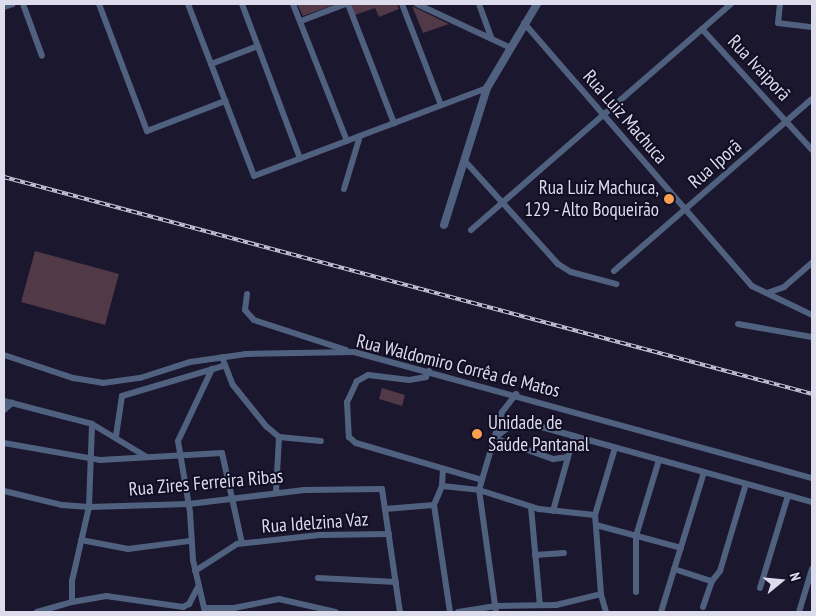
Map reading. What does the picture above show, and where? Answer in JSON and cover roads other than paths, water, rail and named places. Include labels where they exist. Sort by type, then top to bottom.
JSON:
[{"type":"street","points":[[4,7],[13,4]]},
{"type":"street","points":[[23,4],[42,56]]},
{"type":"street","points":[[99,4],[148,131],[225,101]]},
{"type":"street","points":[[188,4],[254,176],[487,88]]},
{"type":"street","points":[[242,4],[300,158]]},
{"type":"street","points":[[293,4],[301,20],[347,141]]},
{"type":"street","points":[[301,20],[346,4],[394,123]]},
{"type":"street","points":[[402,4],[441,105]]},
{"type":"street","points":[[417,4],[509,47]]},
{"type":"street","points":[[479,4],[492,39]]},
{"type":"street","points":[[444,225],[487,88],[509,47],[537,4]]},
{"type":"street","points":[[780,4],[778,23],[812,27]]},
{"type":"street","points":[[471,230],[702,29],[727,5]]},
{"type":"street","name":"Rua Luiz Machuca","points":[[524,23],[752,286],[812,315]]},
{"type":"street","name":"Rua Ivaiporã","points":[[702,29],[812,150]]},
{"type":"street","points":[[211,64],[258,46]]},
{"type":"street","name":"Rua Iporã","points":[[614,271],[812,99]]},
{"type":"street","points":[[344,189],[360,136]]},
{"type":"street","points":[[464,160],[564,268],[616,284]]},
{"type":"street","points":[[766,293],[784,287],[812,263]]},
{"type":"street","points":[[248,294],[245,310],[254,320],[354,352]]},
{"type":"street","points":[[738,324],[812,337]]},
{"type":"street","name":"Rua Waldomiro Corrêa de Matos","points":[[4,355],[73,378],[103,383],[140,378],[183,364],[222,357],[281,351],[354,352],[516,394],[812,478]]},
{"type":"street","points":[[222,357],[223,366],[233,385],[266,426],[279,437],[321,441]]},
{"type":"street","points":[[116,436],[122,396],[223,366]]},
{"type":"street","points":[[212,369],[180,432],[180,455],[189,504],[190,541],[205,610],[234,608],[279,599],[336,612]]},
{"type":"street","points":[[429,371],[426,377],[409,380],[368,375],[357,381],[347,402],[347,433],[356,443],[482,480]]},
{"type":"street","points":[[495,609],[480,490],[502,412],[516,394]]},
{"type":"street","points":[[4,401],[92,424],[116,436],[145,456]]},
{"type":"street","points":[[4,410],[12,403]]},
{"type":"street","points":[[494,438],[513,424],[521,423],[812,502]]},
{"type":"street","points":[[72,602],[72,581],[88,507],[92,424]]},
{"type":"street","points":[[553,511],[574,436]]},
{"type":"street","points":[[276,492],[279,437]]},
{"type":"street","points":[[494,438],[553,459],[568,457]]},
{"type":"street","points":[[4,443],[90,459],[222,453],[234,498],[242,543],[227,549],[195,571]]},
{"type":"street","points":[[606,612],[601,594],[595,515],[615,448]]},
{"type":"street","points":[[636,592],[636,536],[659,460]]},
{"type":"street","points":[[444,470],[442,486],[434,505],[450,612]]},
{"type":"street","points":[[661,612],[704,472]]},
{"type":"street","points":[[703,607],[712,581],[720,571],[746,484]]},
{"type":"street","points":[[442,486],[480,490],[531,507],[595,515]]},
{"type":"street","name":"Rua Zires Ferreira Ribas","points":[[4,491],[62,505],[88,507],[189,504],[276,492],[382,489],[386,509]]},
{"type":"street","points":[[760,588],[788,496]]},
{"type":"street","points":[[400,612],[386,509],[434,505]]},
{"type":"street","points":[[531,507],[540,605]]},
{"type":"street","points":[[596,525],[681,548]]},
{"type":"street","name":"Rua Idelzina Vaz","points":[[242,543],[320,535],[389,534]]},
{"type":"street","points":[[81,540],[128,549],[190,541]]},
{"type":"street","points":[[535,554],[564,553]]},
{"type":"street","points":[[674,569],[712,581]]},
{"type":"street","points":[[799,612],[812,569]]},
{"type":"street","points":[[318,578],[396,582]]},
{"type":"street","points":[[37,612],[72,602],[116,597],[183,607],[189,604],[199,585]]},
{"type":"street","points":[[458,612],[566,603],[601,594]]},
{"type":"railway","points":[[4,177],[812,394]]},
{"type":"place","name":"Rua Luiz Machuca, 129 - Alto Boqueirão","points":[[669,199]]},
{"type":"place","name":"Unidade de Saúde Pantanal","points":[[477,434]]}]
